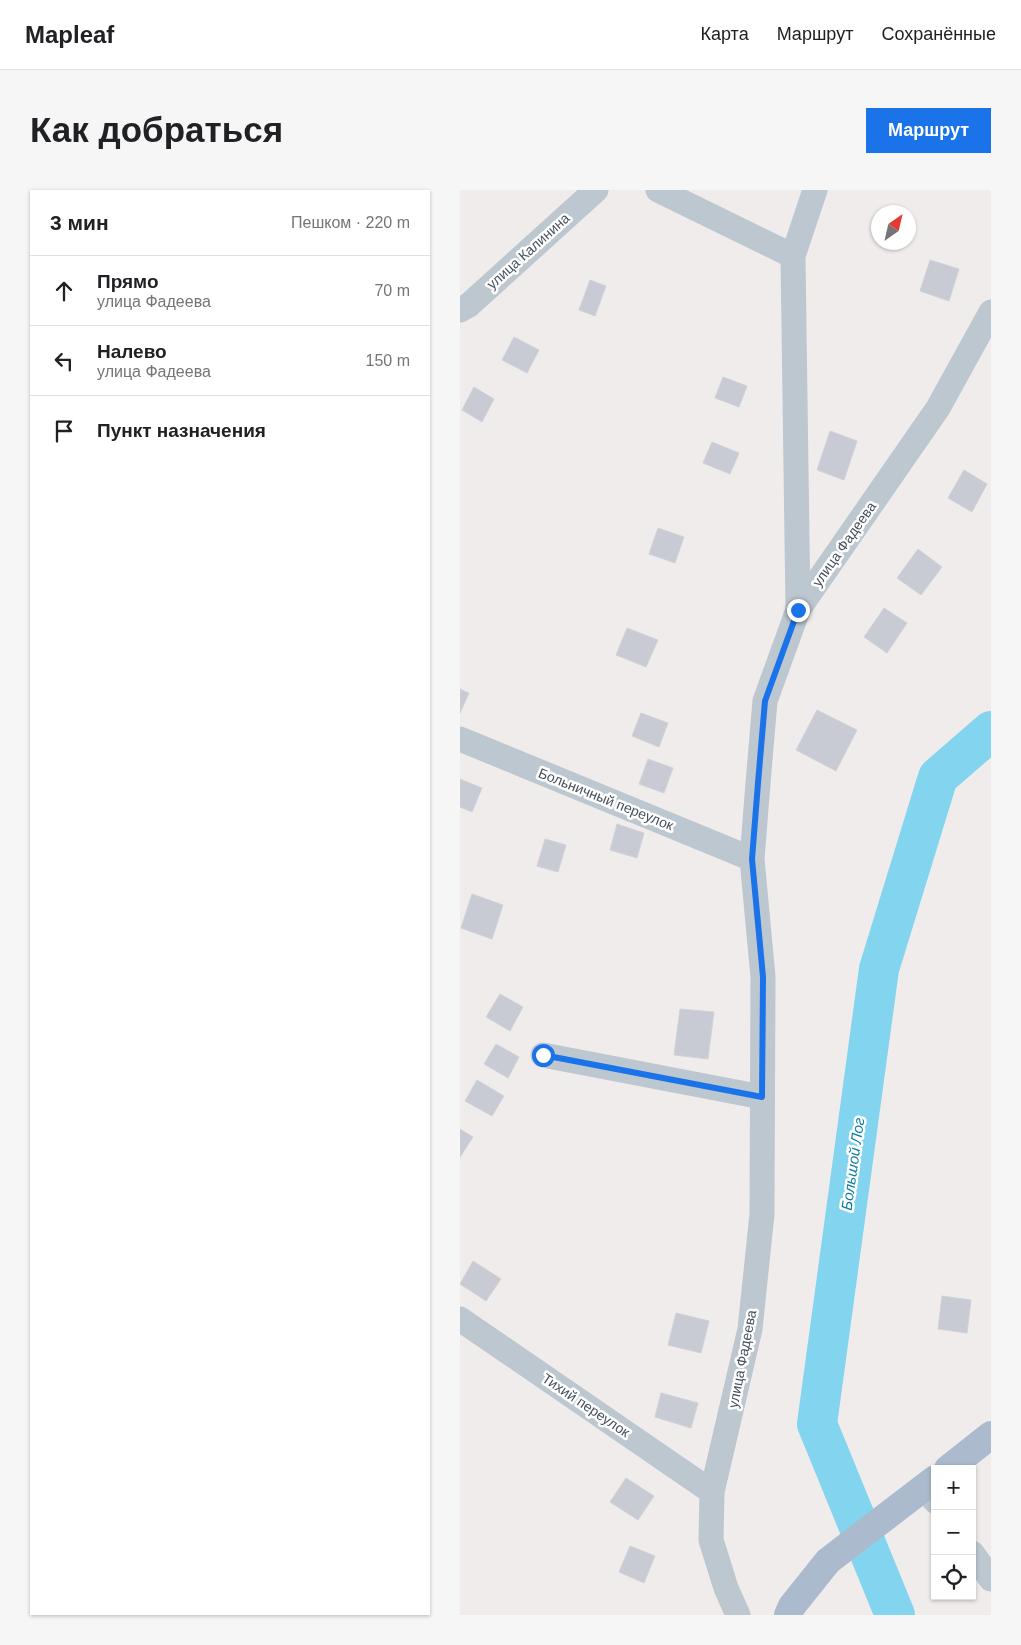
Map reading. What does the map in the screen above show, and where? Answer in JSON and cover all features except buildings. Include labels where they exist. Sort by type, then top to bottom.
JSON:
[{"type":"main road","points":[[953,1465],[991,1435]]},
{"type":"main road","points":[[788,1615],[792,1606],[828,1561],[903,1503],[931,1489]]},
{"type":"street","name":"улица Калинина","points":[[460,310],[468,306],[596,190]]},
{"type":"street","points":[[658,190],[793,256]]},
{"type":"street","points":[[798,610],[793,256],[815,190]]},
{"type":"street","name":"улица Фадеева","points":[[738,1615],[726,1588],[711,1540],[712,1492],[750,1329],[762,1214],[763,977],[752,859],[765,701],[798,610],[938,408],[991,312]]},
{"type":"street","name":"Больничный переулок","points":[[460,739],[752,859]]},
{"type":"street","points":[[543,1055],[762,1097]]},
{"type":"street","name":"Тихий переулок","points":[[460,1319],[712,1492]]},
{"type":"street","points":[[973,1555],[991,1579]]},
{"type":"waterway","name":"Большой Лог","points":[[895,1615],[817,1424],[879,969],[938,777],[991,731]]},
{"type":"route","points":[[543,1055],[762,1097],[763,977],[752,859],[765,701],[798,610]]}]
